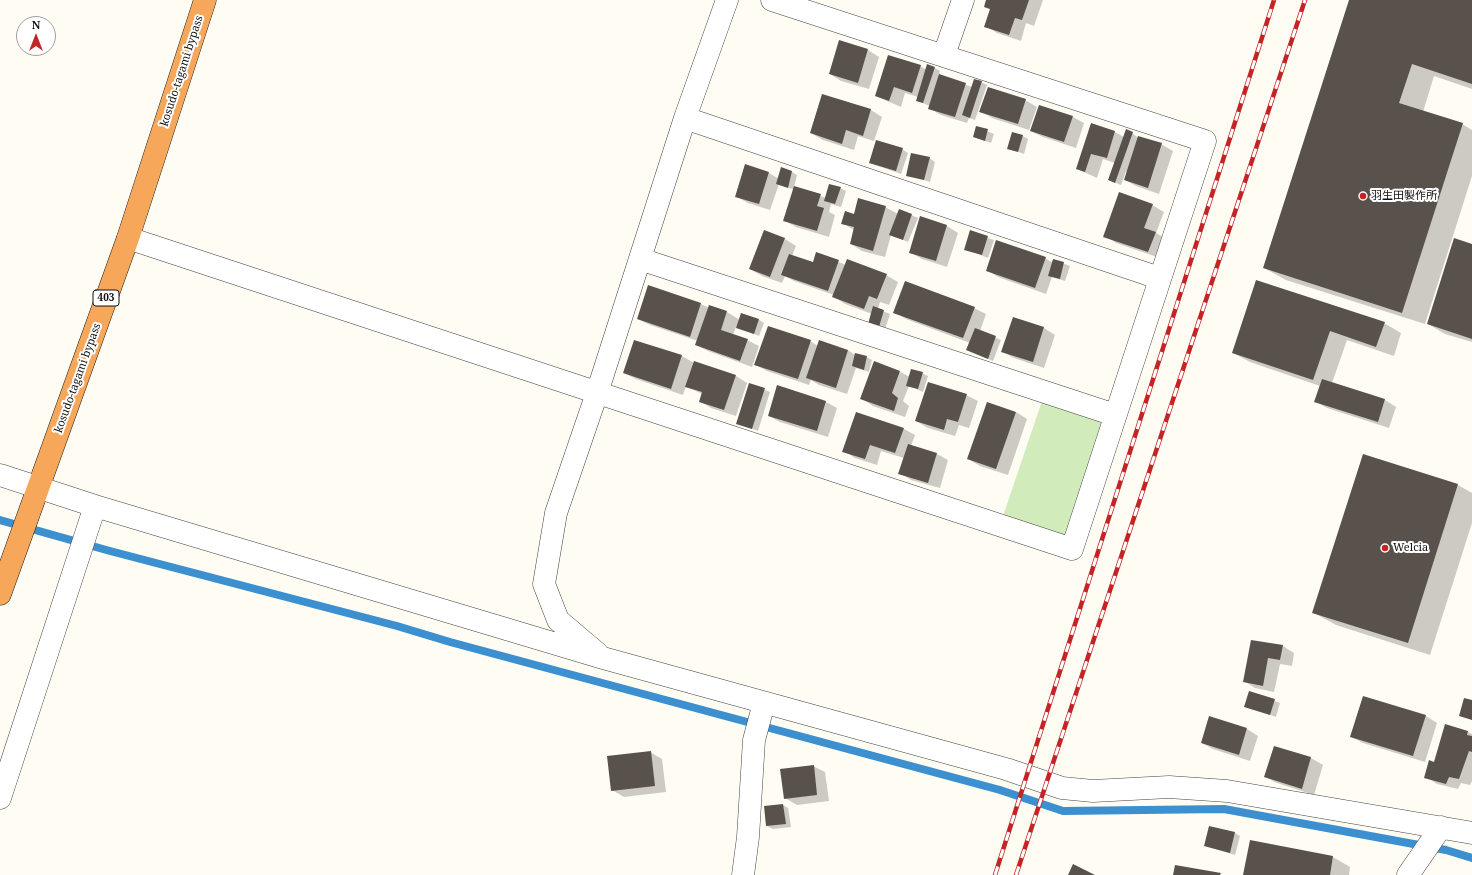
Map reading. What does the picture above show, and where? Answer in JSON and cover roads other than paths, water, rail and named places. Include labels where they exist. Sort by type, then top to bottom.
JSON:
[{"type":"highway","name":"kosudo-tagami bypass","points":[[0,594],[128,238],[206,0]]},
{"type":"street","points":[[603,658],[558,620],[544,584],[556,513],[597,393],[685,118],[727,0]]},
{"type":"street","points":[[128,238],[1072,549],[1159,278],[1205,141],[772,0]]},
{"type":"street","points":[[944,55],[963,0]]},
{"type":"street","points":[[685,118],[1159,278]]},
{"type":"street","points":[[640,259],[1115,415]]},
{"type":"street","points":[[0,475],[39,489],[95,506],[603,658],[1006,769],[1062,788],[1093,791],[1169,787],[1227,791],[1472,831]]},
{"type":"street","points":[[0,798],[95,506]]},
{"type":"street","points":[[743,875],[748,837],[754,740],[764,703]]},
{"type":"street","points":[[1409,873],[1441,827]]},
{"type":"waterway","points":[[0,520],[110,551],[397,626],[450,642],[1000,790],[1063,811],[1224,809],[1446,850],[1472,858]]},
{"type":"railway","points":[[995,875],[1274,0]]},
{"type":"railway","points":[[1016,875],[1305,0]]},
{"type":"place","name":"羽生田製作所","points":[[1363,196]]},
{"type":"place","name":"Welcia","points":[[1385,548]]}]
